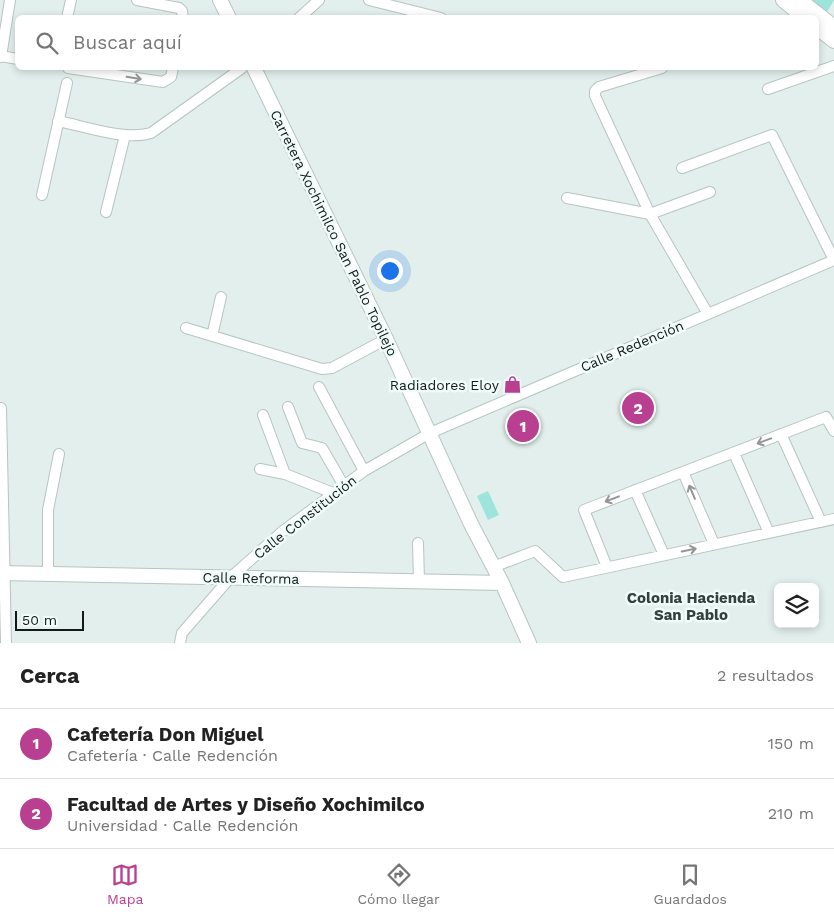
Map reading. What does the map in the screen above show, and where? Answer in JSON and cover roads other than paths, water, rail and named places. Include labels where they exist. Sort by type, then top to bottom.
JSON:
[{"type":"main road","points":[[220,0],[227,15]]},
{"type":"main road","points":[[783,0],[801,15]]},
{"type":"main road","points":[[800,0],[819,15]]},
{"type":"main road","points":[[819,15],[834,27]]},
{"type":"main road","points":[[819,29],[834,41]]},
{"type":"main road","name":"Carretera Xochimilco San Pablo Topilejo","points":[[255,70],[386,339],[471,524],[502,582],[529,643]]},
{"type":"main road","name":"Calle Reforma","points":[[2,573],[48,572],[230,578],[502,582]]},
{"type":"street","points":[[10,0],[1,57],[15,59]]},
{"type":"street","points":[[68,15],[71,0]]},
{"type":"street","points":[[138,0],[179,8],[183,15]]},
{"type":"street","points":[[302,15],[319,0]]},
{"type":"street","points":[[369,0],[430,15]]},
{"type":"street","points":[[768,89],[834,66]]},
{"type":"street","points":[[82,70],[163,82],[171,77],[173,70]]},
{"type":"street","points":[[58,120],[124,135],[142,136],[151,133],[239,70]]},
{"type":"street","points":[[656,70],[595,91],[594,96],[650,214],[708,314]]},
{"type":"street","points":[[42,195],[67,83]]},
{"type":"street","points":[[106,212],[124,135]]},
{"type":"street","points":[[682,168],[772,135],[834,260]]},
{"type":"street","points":[[567,198],[650,214],[710,192]]},
{"type":"street","name":"Calle Redención","points":[[430,433],[834,260]]},
{"type":"street","points":[[212,336],[221,297]]},
{"type":"street","points":[[186,328],[322,369],[332,368],[386,339]]},
{"type":"street","points":[[319,387],[364,471]]},
{"type":"street","points":[[288,407],[302,443],[322,448],[344,486]]},
{"type":"street","points":[[1,408],[2,573],[6,643]]},
{"type":"street","points":[[264,415],[285,474]]},
{"type":"street","points":[[607,567],[584,510],[826,417],[834,431]]},
{"type":"street","name":"Calle Constitución","points":[[180,643],[182,633],[230,578],[283,531],[364,471],[430,433]]},
{"type":"street","points":[[781,434],[821,522]]},
{"type":"street","points":[[734,452],[769,533]]},
{"type":"street","points":[[48,572],[48,510],[59,454]]},
{"type":"street","points":[[260,468],[285,474],[333,493]]},
{"type":"street","points":[[683,472],[714,544]]},
{"type":"street","points":[[635,490],[664,555]]},
{"type":"street","points":[[493,566],[535,551],[563,576],[834,519]]},
{"type":"street","points":[[418,543],[419,582]]},
{"type":"place","name":"Radiadores Eloy","points":[[513,385]]},
{"type":"place","name":"Facultad de Artes y Diseño Xochimilco","points":[[638,408]]},
{"type":"place","name":"Cafetería Don Miguel","points":[[523,426]]},
{"type":"district","name":"Colonia Hacienda San Pablo","points":[[691,606]]}]
